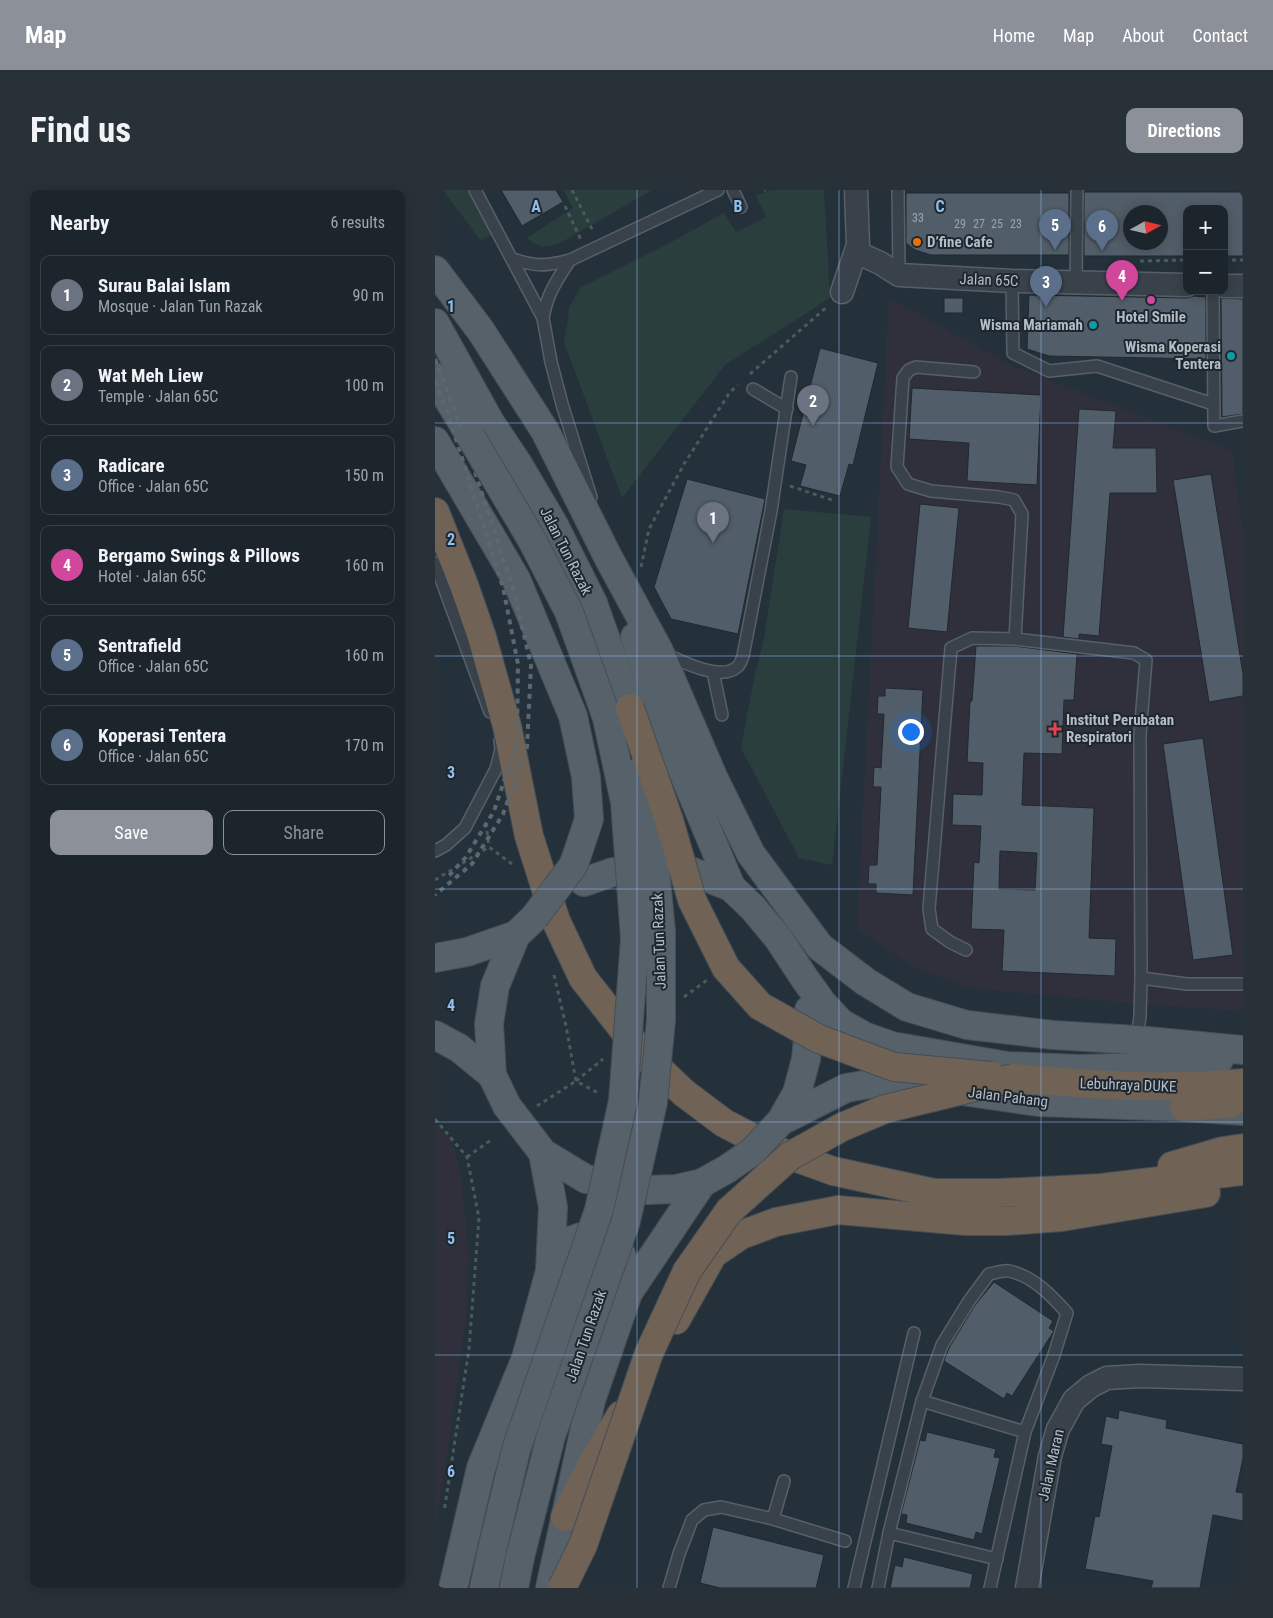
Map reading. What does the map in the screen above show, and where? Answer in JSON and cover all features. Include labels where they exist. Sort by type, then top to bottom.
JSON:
[{"type":"highway","points":[[435,512],[482,637],[507,726],[529,836],[557,921],[583,978],[641,1052],[684,1093],[724,1123],[778,1151],[833,1171],[934,1193],[999,1193],[1101,1188],[1243,1171]]},
{"type":"highway","name":"Lebuhraya DUKE","points":[[630,708],[669,820],[692,900],[727,968],[760,1006],[819,1040],[894,1067],[1115,1086],[1202,1087],[1243,1083]]},
{"type":"highway","points":[[562,1588],[583,1545],[649,1353],[687,1271],[729,1211],[790,1156],[842,1127],[885,1109],[1013,1078]]},
{"type":"highway","name":"Lebuhraya DUKE","points":[[1184,1107],[1243,1102]]},
{"type":"highway","points":[[1101,1188],[1223,1151],[1243,1148]]},
{"type":"highway","points":[[565,1517],[593,1462],[713,1254],[741,1235],[776,1222],[838,1210],[965,1221],[1007,1221],[1062,1217],[1243,1188]]},
{"type":"main road","points":[[435,270],[481,331],[545,431],[608,558],[659,651],[714,779],[751,854],[820,947],[866,982],[907,1007],[976,1026],[1053,1035],[1137,1040],[1243,1050]]},
{"type":"main road","name":"Jalan Tun Razak","points":[[435,323],[480,430],[531,540],[569,612],[607,718],[625,802],[635,939],[623,1101],[599,1210],[516,1450],[484,1588]]},
{"type":"main road","name":"Jalan Tun Razak","points":[[435,378],[480,430],[518,464],[554,525],[588,594],[630,708],[648,798],[661,931],[661,1020],[653,1102],[626,1221],[551,1436],[514,1588]]},
{"type":"main road","points":[[435,441],[516,579],[573,716],[586,777],[589,818],[573,866],[525,927],[495,986],[489,1024],[492,1075],[507,1106],[543,1154],[586,1179],[648,1190],[676,1189],[702,1182],[727,1169],[753,1151],[781,1121],[797,1093],[806,1059],[810,1017],[805,979]]},
{"type":"main road","points":[[608,558],[671,743],[731,887]]},
{"type":"main road","points":[[586,777],[606,797],[619,805],[639,806],[656,799],[665,780],[671,743]]},
{"type":"main road","points":[[435,958],[467,952],[525,927],[584,882],[613,872],[646,867],[688,870],[731,887]]},
{"type":"main road","name":"Jalan Pahang","points":[[731,887],[753,908],[778,938],[823,1004],[841,1023],[866,1037],[892,1046],[1007,1066],[1079,1069],[1148,1067],[1243,1058]]},
{"type":"main road","points":[[435,1035],[459,1048],[492,1075]]},
{"type":"main road","name":"Jalan Pahang","points":[[781,1121],[846,1088],[877,1083],[908,1083],[1038,1102],[1243,1111]]},
{"type":"main road","points":[[543,1154],[553,1207],[550,1272]]},
{"type":"main road","points":[[550,1588],[591,1400],[629,1293],[702,1182]]},
{"type":"main road","points":[[453,1588],[481,1468],[526,1358],[550,1272],[562,1247],[572,1241],[593,1236],[611,1240],[621,1253],[625,1265],[629,1293]]},
{"type":"street","points":[[838,296],[858,245],[856,190]]},
{"type":"street","name":"Jalan 65C","points":[[856,252],[880,263],[899,275],[1012,281],[1183,285]]},
{"type":"street","points":[[1228,286],[1243,286]]},
{"type":"street","name":"Jalan Maran","points":[[1027,1588],[1051,1456],[1058,1429],[1074,1400],[1091,1386],[1107,1378],[1139,1376],[1243,1379]]},
{"type":"lane","points":[[475,190],[543,318],[551,362],[562,404],[608,558]]},
{"type":"lane","points":[[513,259],[530,265],[548,266],[570,260],[718,190]]},
{"type":"lane","points":[[733,190],[741,207]]},
{"type":"lane","points":[[898,190],[899,275]]},
{"type":"lane","points":[[1076,282],[1077,190]]},
{"type":"lane","points":[[543,318],[545,302],[570,260]]},
{"type":"lane","points":[[1012,281],[1013,353],[1049,371],[1097,366],[1215,410]]},
{"type":"lane","points":[[1213,295],[1216,358],[1214,426],[1243,421]]},
{"type":"lane","points":[[973,372],[916,367],[909,370],[903,378],[897,467],[908,484],[931,490],[1015,500],[1022,514],[1015,639]]},
{"type":"lane","points":[[659,651],[695,667],[713,672],[737,667],[743,656],[776,482],[791,377]]},
{"type":"lane","points":[[753,389],[787,409]]},
{"type":"lane","points":[[435,564],[499,732],[501,750],[496,769],[465,828],[446,845],[435,851]]},
{"type":"lane","points":[[966,950],[950,942],[932,928],[929,909],[951,648],[972,638],[1015,639],[1134,653],[1146,660],[1140,735],[1141,978],[1137,1040]]},
{"type":"lane","points":[[713,672],[722,715]]},
{"type":"lane","points":[[1141,978],[1187,984],[1243,984]]},
{"type":"lane","points":[[878,1588],[889,1533],[921,1401],[942,1345],[969,1301],[989,1274],[1008,1270],[1033,1281],[1053,1296],[1067,1314],[1054,1355],[1025,1432],[990,1588]]},
{"type":"lane","points":[[854,1588],[914,1333]]},
{"type":"lane","points":[[921,1401],[1025,1432]]},
{"type":"lane","points":[[773,1519],[784,1481]]},
{"type":"lane","points":[[669,1588],[679,1554],[693,1520],[704,1510],[721,1507],[773,1519],[845,1541]]},
{"type":"lane","points":[[889,1533],[997,1559]]},
{"type":"path","points":[[572,190],[595,234]]},
{"type":"path","points":[[565,206],[581,241]]},
{"type":"path","points":[[1228,260],[1243,260]]},
{"type":"path","points":[[639,575],[649,529],[684,464],[730,392],[838,296]]},
{"type":"path","points":[[776,482],[832,500]]},
{"type":"path","points":[[681,998],[712,976]]},
{"type":"path","points":[[537,1106],[576,1080]]},
{"type":"path","points":[[435,1119],[467,1157],[479,1218],[469,1349],[444,1516]]},
{"type":"path","points":[[467,1157],[491,1140]]},
{"type":"shaded area","name":"Institut Perubatan Respiratori","points":[[889,298],[1013,366],[1232,451],[1243,530],[1243,1011],[1140,1004],[971,988],[914,967],[857,928]]},
{"type":"shaded area","points":[[435,1122],[451,1139],[460,1171],[469,1258],[466,1318],[445,1470],[435,1527]]},
{"type":"green space","points":[[443,190],[467,190],[492,235],[480,240]]},
{"type":"green space","points":[[563,190],[652,190],[560,243],[550,246],[535,244],[527,238],[573,208]]},
{"type":"green space","points":[[770,190],[824,190],[830,298],[725,365],[622,498],[564,342],[569,308],[580,288],[666,245],[724,213],[736,232],[766,217],[756,196]]},
{"type":"green space","points":[[784,509],[871,517],[832,865],[799,858],[741,748],[764,638]]},
{"type":"building","points":[[501,190],[556,190],[563,202],[522,226]]},
{"type":"building","points":[[1084,192],[1243,192],[1243,256],[1228,256],[1228,205],[1183,205],[1183,256],[1084,256]]},
{"type":"building","points":[[906,193],[1069,193],[1069,255],[931,255],[915,250],[906,243]]},
{"type":"building","points":[[1029,295],[1206,297],[1206,359],[1049,356],[1027,349]]},
{"type":"building","points":[[944,298],[963,298],[963,313],[944,313]]},
{"type":"building","name":"Wisma Koperasi Tentera","points":[[1221,298],[1243,299],[1243,414],[1222,417]]},
{"type":"building","points":[[820,348],[878,363],[853,465],[849,464],[840,496],[800,486],[806,465],[791,461]]},
{"type":"building","points":[[912,388],[1041,395],[1037,485],[967,481],[969,443],[909,439]]},
{"type":"building","points":[[1079,409],[1116,411],[1113,448],[1156,448],[1157,493],[1110,493],[1099,636],[1079,634],[1079,639],[1063,637]]},
{"type":"building","points":[[1211,474],[1243,674],[1243,696],[1209,702],[1173,480]]},
{"type":"building","points":[[687,479],[765,499],[738,634],[671,619],[654,587]]},
{"type":"building","points":[[920,504],[959,508],[947,632],[908,628]]},
{"type":"building","points":[[976,646],[1014,646],[1077,654],[1074,700],[1064,700],[1062,754],[1024,753],[1022,805],[1094,808],[1089,938],[1116,939],[1115,976],[1002,971],[1004,930],[971,929],[974,862],[979,863],[981,826],[952,825],[953,794],[982,795],[983,763],[967,762],[970,701],[972,701]],"holes":[[[1000,851],[1037,853],[1035,890],[999,889]]]},
{"type":"building","points":[[885,688],[923,690],[913,895],[876,893],[876,884],[868,884],[869,865],[877,865],[881,787],[873,787],[874,767],[881,768],[884,714],[877,714],[878,696],[885,696]]},
{"type":"building","points":[[1203,738],[1233,955],[1193,960],[1163,744]]},
{"type":"building","points":[[994,1282],[1053,1321],[1049,1328],[1054,1331],[1012,1396],[1007,1393],[1004,1399],[944,1361],[949,1348],[975,1305]]},
{"type":"building","points":[[1119,1410],[1167,1420],[1166,1428],[1243,1444],[1243,1458],[1236,1492],[1243,1493],[1243,1521],[1213,1515],[1200,1588],[1151,1588],[1153,1581],[1085,1569],[1095,1516],[1099,1517],[1112,1446],[1101,1444],[1106,1416],[1118,1419]]},
{"type":"building","points":[[927,1432],[996,1449],[994,1457],[1000,1458],[982,1534],[976,1532],[974,1540],[906,1523],[907,1515],[901,1514],[920,1440],[925,1441]]},
{"type":"building","points":[[713,1527],[824,1555],[816,1588],[720,1588],[700,1583]]},
{"type":"building","points":[[904,1557],[973,1574],[970,1588],[890,1588],[895,1565],[902,1567]]},
{"type":"railway","points":[[435,359],[455,411],[513,588],[531,665],[527,747],[503,814],[472,864],[435,895]]},
{"type":"railway","points":[[435,381],[448,414],[503,587],[518,664],[517,743],[494,811],[466,857],[446,879]]},
{"type":"place","name":"D’fine Cafe","points":[[917,242]]},
{"type":"place","name":"Sentrafield","points":[[1055,250]]},
{"type":"place","name":"Koperasi Tentera","points":[[1102,251]]},
{"type":"place","name":"Hotel Smile","points":[[1151,300]]},
{"type":"place","name":"Bergamo Swings & Pillows","points":[[1122,301]]},
{"type":"place","name":"Radicare","points":[[1046,307]]},
{"type":"place","name":"Wisma Mariamah","points":[[1093,325]]},
{"type":"place","name":"Wisma Koperasi Tentera","points":[[1231,356]]},
{"type":"place","name":"Wat Meh Liew","points":[[813,426]]},
{"type":"place","name":"Surau Balai Islam","points":[[713,543]]},
{"type":"place","name":"Institut Perubatan Respiratori","points":[[1055,729]]}]
